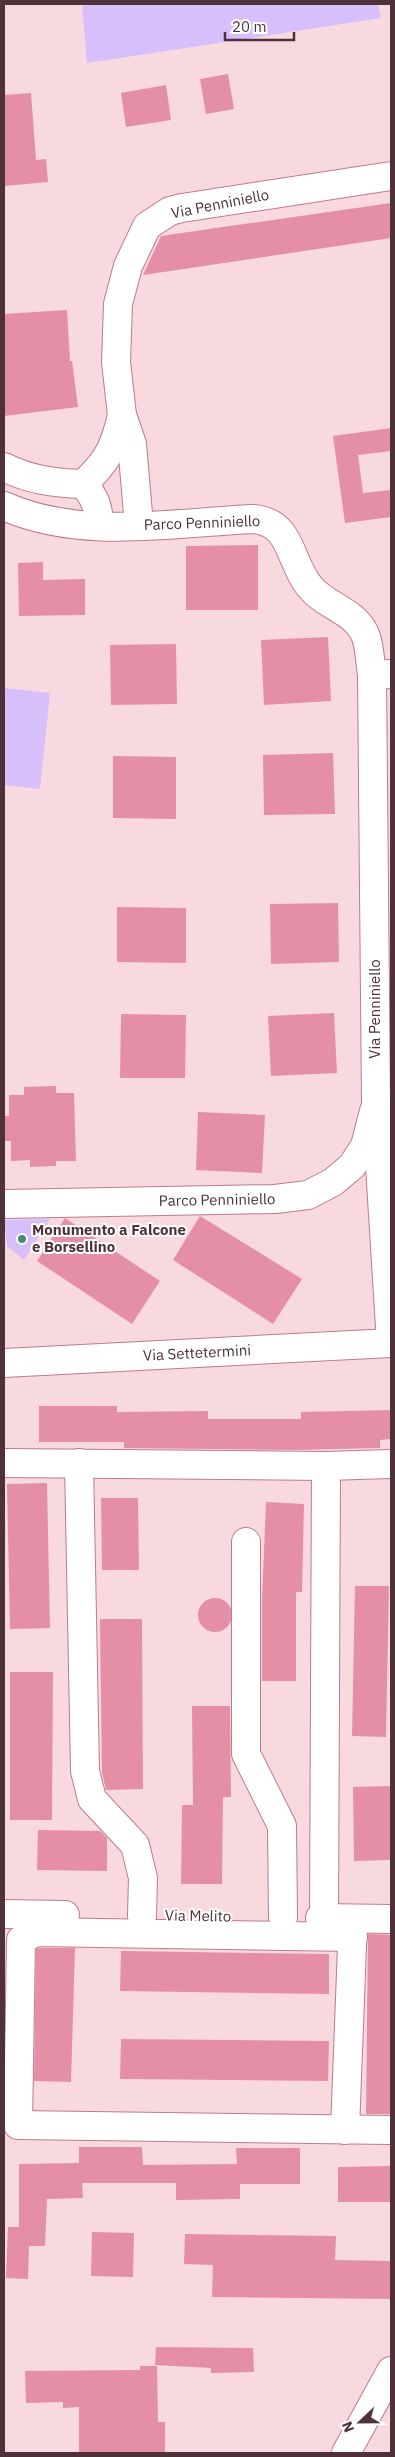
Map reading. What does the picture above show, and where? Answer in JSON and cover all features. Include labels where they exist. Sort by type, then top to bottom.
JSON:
[{"type":"main road","name":"Via Penniniello","points":[[139,525],[132,444],[122,415],[116,362],[118,304],[128,266],[147,226],[163,215],[182,208],[391,176]]},
{"type":"main road","points":[[83,484],[106,461],[112,449],[122,415]]},
{"type":"main road","points":[[4,467],[26,477],[46,482],[83,484],[93,494],[99,526]]},
{"type":"main road","name":"Parco Penniniello","points":[[4,506],[21,514],[55,523],[99,526],[252,519],[271,523],[280,531],[289,544],[310,588],[320,597],[347,613],[359,624],[382,675]]},
{"type":"main road","name":"Via Penniniello","points":[[382,675],[376,1102],[391,1343]]},
{"type":"main road","name":"Parco Penniniello","points":[[4,1204],[275,1199],[308,1195],[333,1182],[352,1166],[365,1146],[376,1102]]},
{"type":"main road","name":"Via Settetermini","points":[[4,1363],[391,1343]]},
{"type":"main road","points":[[4,1463],[326,1466],[391,1464]]},
{"type":"main road","points":[[79,1463],[85,1772],[92,1799],[135,1845],[142,1878],[142,1916]]},
{"type":"main road","points":[[324,1918],[326,1466]]},
{"type":"main road","points":[[246,1542],[246,1754],[282,1826],[283,1917]]},
{"type":"main road","name":"Via Melito","points":[[4,1914],[324,1918],[353,1928],[391,1919]]},
{"type":"main road","points":[[346,2130],[353,1928],[36,1932],[21,1940],[18,2125],[346,2130],[391,2130]]},
{"type":"main road","points":[[346,2453],[391,2371]]},
{"type":"shaded area","points":[[82,4],[378,4],[381,18],[87,63]]},
{"type":"shaded area","points":[[4,688],[50,693],[40,789],[4,785]]},
{"type":"shaded area","points":[[50,1219],[24,1260],[7,1246],[4,1220]]},
{"type":"building","points":[[228,74],[234,109],[206,114],[200,79]]},
{"type":"building","points":[[166,85],[171,120],[126,127],[121,93]]},
{"type":"building","points":[[31,93],[36,160],[46,159],[48,182],[4,186],[4,95]]},
{"type":"building","points":[[391,203],[391,238],[143,275],[161,236]]},
{"type":"building","points":[[67,310],[70,361],[72,361],[78,407],[4,416],[4,314]]},
{"type":"building","points":[[391,428],[391,451],[358,455],[363,493],[391,490],[391,517],[345,523],[333,436]]},
{"type":"building","points":[[258,545],[258,610],[186,610],[186,546]]},
{"type":"building","points":[[43,562],[43,580],[85,579],[85,615],[19,616],[18,563]]},
{"type":"building","points":[[328,637],[331,701],[264,705],[261,640]]},
{"type":"building","points":[[176,644],[177,704],[111,705],[110,645]]},
{"type":"building","points":[[333,753],[335,814],[264,815],[263,755]]},
{"type":"building","points":[[113,756],[176,757],[176,819],[113,818]]},
{"type":"building","points":[[338,903],[339,962],[271,964],[270,904]]},
{"type":"building","points":[[117,907],[186,908],[186,963],[117,962]]},
{"type":"building","points":[[334,1013],[337,1073],[271,1076],[268,1016]]},
{"type":"building","points":[[121,1014],[186,1015],[185,1078],[120,1078]]},
{"type":"building","points":[[56,1086],[56,1093],[74,1093],[76,1161],[56,1161],[56,1166],[30,1167],[30,1160],[11,1161],[11,1141],[5,1141],[4,1116],[9,1116],[9,1095],[24,1095],[24,1087]]},
{"type":"building","points":[[198,1112],[265,1115],[262,1173],[196,1170]]},
{"type":"building","points":[[200,1216],[302,1279],[273,1324],[173,1260]]},
{"type":"building","points":[[65,1218],[160,1281],[132,1324],[37,1261]]},
{"type":"building","points":[[39,1406],[117,1406],[117,1412],[208,1411],[208,1419],[301,1419],[301,1412],[391,1410],[391,1439],[380,1440],[380,1448],[294,1450],[124,1448],[124,1442],[39,1442]]},
{"type":"building","points":[[47,1483],[50,1628],[10,1629],[7,1484]]},
{"type":"building","points":[[101,1498],[138,1498],[139,1570],[102,1570]]},
{"type":"building","points":[[266,1502],[304,1504],[302,1592],[296,1592],[296,1681],[262,1681],[262,1600]]},
{"type":"building","points":[[355,1586],[389,1586],[386,1737],[352,1736]]},
{"type":"building","points":[[215,1598],[227,1603],[232,1615],[227,1627],[215,1632],[203,1627],[198,1615],[203,1603]]},
{"type":"building","points":[[100,1619],[142,1619],[143,1789],[106,1790],[102,1773]]},
{"type":"building","points":[[10,1672],[53,1672],[52,1820],[10,1820]]},
{"type":"building","points":[[192,1706],[230,1706],[231,1797],[223,1797],[222,1884],[181,1884],[182,1805],[193,1805]]},
{"type":"building","points":[[390,1786],[391,1860],[354,1861],[353,1787]]},
{"type":"building","points":[[38,1830],[100,1831],[107,1838],[107,1871],[37,1870]]},
{"type":"building","points":[[368,1934],[391,1935],[391,2114],[366,2114]]},
{"type":"building","points":[[75,1948],[71,2082],[34,2081],[36,1949]]},
{"type":"building","points":[[121,1951],[329,1954],[329,1994],[120,1991]]},
{"type":"building","points":[[121,2039],[329,2041],[328,2081],[120,2079]]},
{"type":"building","points":[[79,2147],[142,2147],[143,2165],[237,2164],[236,2148],[300,2148],[300,2184],[240,2184],[240,2199],[176,2200],[176,2183],[82,2183],[83,2198],[47,2199],[45,2246],[29,2246],[28,2279],[6,2278],[8,2227],[19,2227],[19,2164],[79,2163]]},
{"type":"building","points":[[391,2166],[391,2202],[338,2202],[338,2167]]},
{"type":"building","points":[[92,2232],[134,2233],[133,2277],[91,2276]]},
{"type":"building","points":[[185,2234],[336,2236],[335,2260],[391,2261],[391,2299],[212,2297],[213,2265],[184,2264]]},
{"type":"building","points":[[156,2347],[253,2348],[254,2372],[211,2373],[211,2368],[155,2365]]},
{"type":"building","points":[[140,2366],[157,2366],[158,2422],[165,2422],[165,2453],[79,2453],[79,2407],[63,2408],[63,2402],[26,2403],[25,2371],[140,2370]]},
{"type":"place","name":"Monumento a Falcone e Borsellino","points":[[22,1239]]}]
